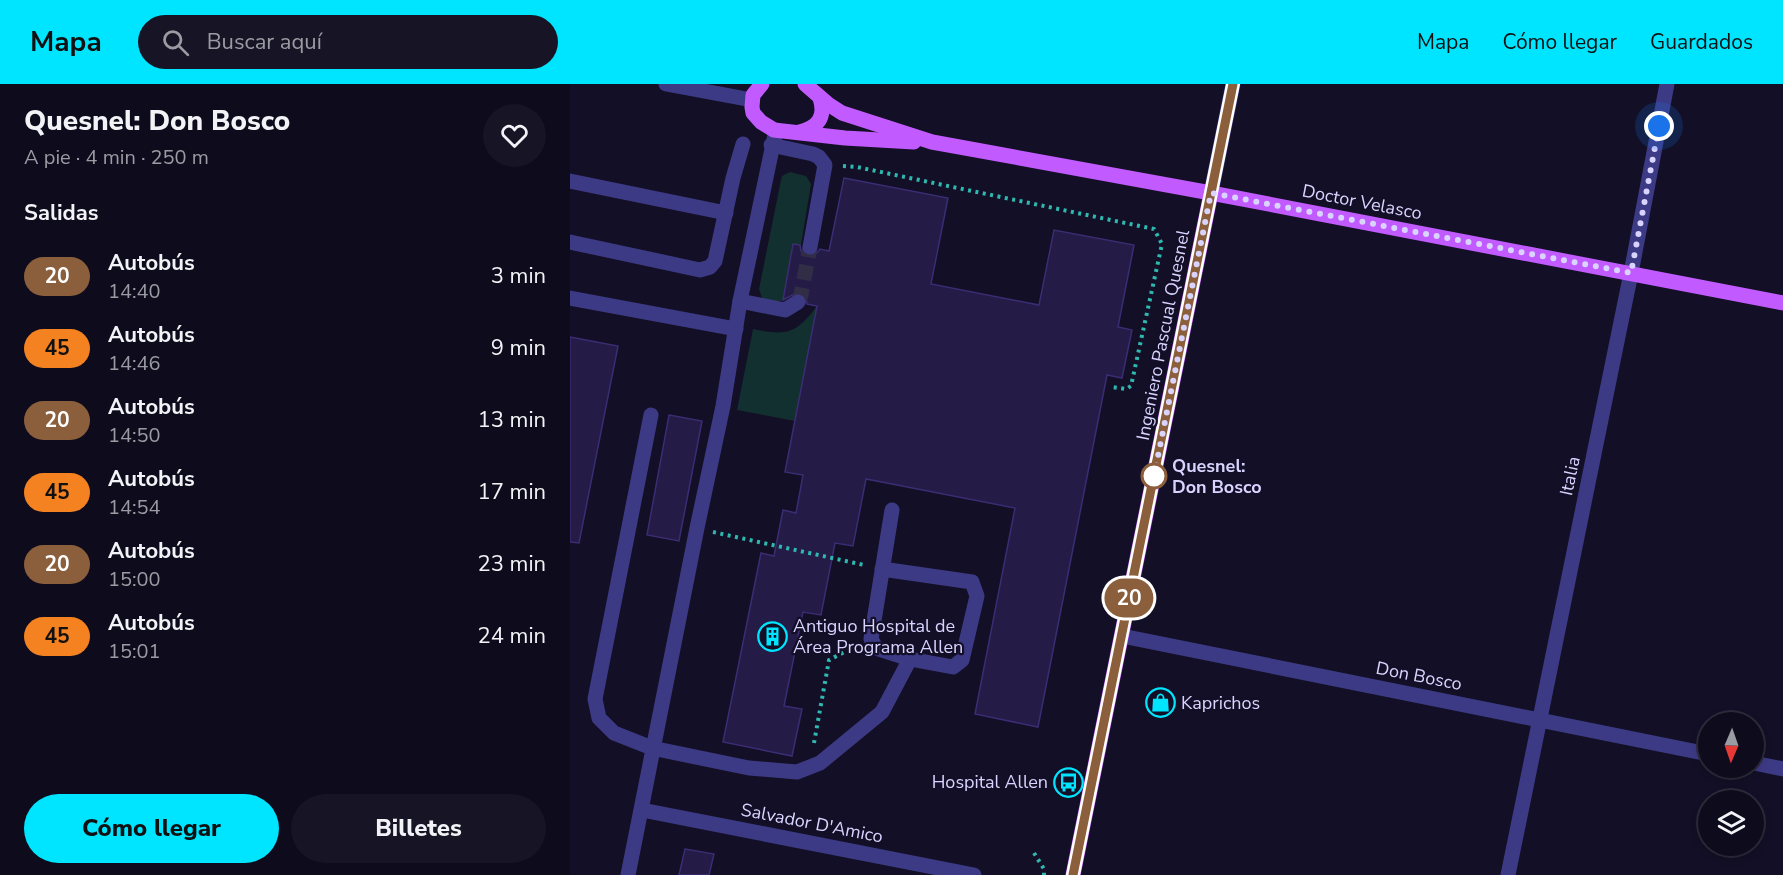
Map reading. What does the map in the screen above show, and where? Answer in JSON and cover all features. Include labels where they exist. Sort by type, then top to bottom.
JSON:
[{"type":"main road","points":[[762,84],[756,90],[752,107],[757,118],[776,130]]},
{"type":"main road","name":"Doctor Velasco","points":[[813,90],[842,112],[932,142],[1783,303]]},
{"type":"main road","name":"Doctor Velasco","points":[[798,133],[812,129],[821,119],[823,112],[813,90]]},
{"type":"main road","name":"Doctor Velasco","points":[[776,130],[871,140],[932,142]]},
{"type":"main road","name":"Ingeniero Pascual Quesnel","points":[[1073,875],[1211,193]]},
{"type":"street","points":[[666,84],[752,100]]},
{"type":"street","name":"Ingeniero Pascual Quesnel","points":[[1211,193],[1233,84]]},
{"type":"street","name":"Italia","points":[[1508,875],[1631,273],[1667,84]]},
{"type":"street","points":[[628,875],[642,810],[646,777],[723,406],[740,301],[776,130]]},
{"type":"street","points":[[570,242],[700,270],[710,267],[715,261],[733,178],[743,144]]},
{"type":"street","points":[[771,146],[813,154],[819,157],[825,165],[810,247]]},
{"type":"street","points":[[570,181],[726,213]]},
{"type":"street","points":[[570,298],[736,329]]},
{"type":"street","points":[[740,301],[784,310],[798,302]]},
{"type":"street","points":[[651,415],[595,699],[599,718],[614,733],[652,748],[749,768],[797,772],[820,763],[882,712],[910,658]]},
{"type":"street","points":[[882,569],[972,582],[977,596],[962,660],[953,667],[910,658],[876,648],[871,639],[882,569],[892,510]]},
{"type":"street","name":"Don Bosco","points":[[1122,636],[1698,752]]},
{"type":"street","points":[[1764,765],[1783,769]]},
{"type":"street","name":"Salvador D'Amico","points":[[642,810],[974,875]]},
{"type":"path","points":[[825,165],[857,167],[1154,229],[1162,244],[1131,386],[1126,389],[1112,387]]},
{"type":"path","points":[[697,528],[882,569]]},
{"type":"path","points":[[810,767],[829,660],[871,639]]},
{"type":"path","points":[[1034,853],[1044,869],[1044,875]]},
{"type":"green space","points":[[790,172],[806,176],[811,184],[801,245],[793,244],[783,300],[777,302],[762,298],[759,289],[782,176]]},
{"type":"green space","points":[[817,306],[795,421],[737,410],[753,329],[774,332],[790,331],[803,322]]},
{"type":"building","points":[[844,178],[948,198],[931,284],[1039,305],[1054,230],[1134,245],[1118,327],[1132,330],[1122,378],[1107,375],[1038,727],[975,714],[1015,508],[866,479],[853,546],[835,543],[821,615],[803,612],[784,706],[802,709],[792,756],[723,742],[761,553],[774,556],[783,510],[796,513],[803,475],[785,472],[817,306],[807,304],[806,296],[798,292],[783,300],[793,244],[800,245],[801,251],[808,256],[814,256],[820,249],[829,251]]},
{"type":"building","points":[[570,337],[618,346],[579,543],[570,542]]},
{"type":"building","points":[[669,415],[702,421],[679,541],[647,535]]},
{"type":"building","points":[[685,849],[714,854],[709,875],[679,875]]},
{"type":"tunnel","points":[[798,302],[810,247]]},
{"type":"bus line","name":"20","points":[[1073,875],[1233,84]]},
{"type":"place","name":"Quesnel: Don Bosco","points":[[1154,476]]},
{"type":"place","name":"Antiguo Hospital de Área Programa Allen","points":[[772,636]]},
{"type":"place","name":"Kaprichos","points":[[1160,703]]},
{"type":"place","name":"Hospital Allen","points":[[1069,782]]},
{"type":"route","points":[[1154,476],[1211,193],[1631,273],[1659,126]]}]
